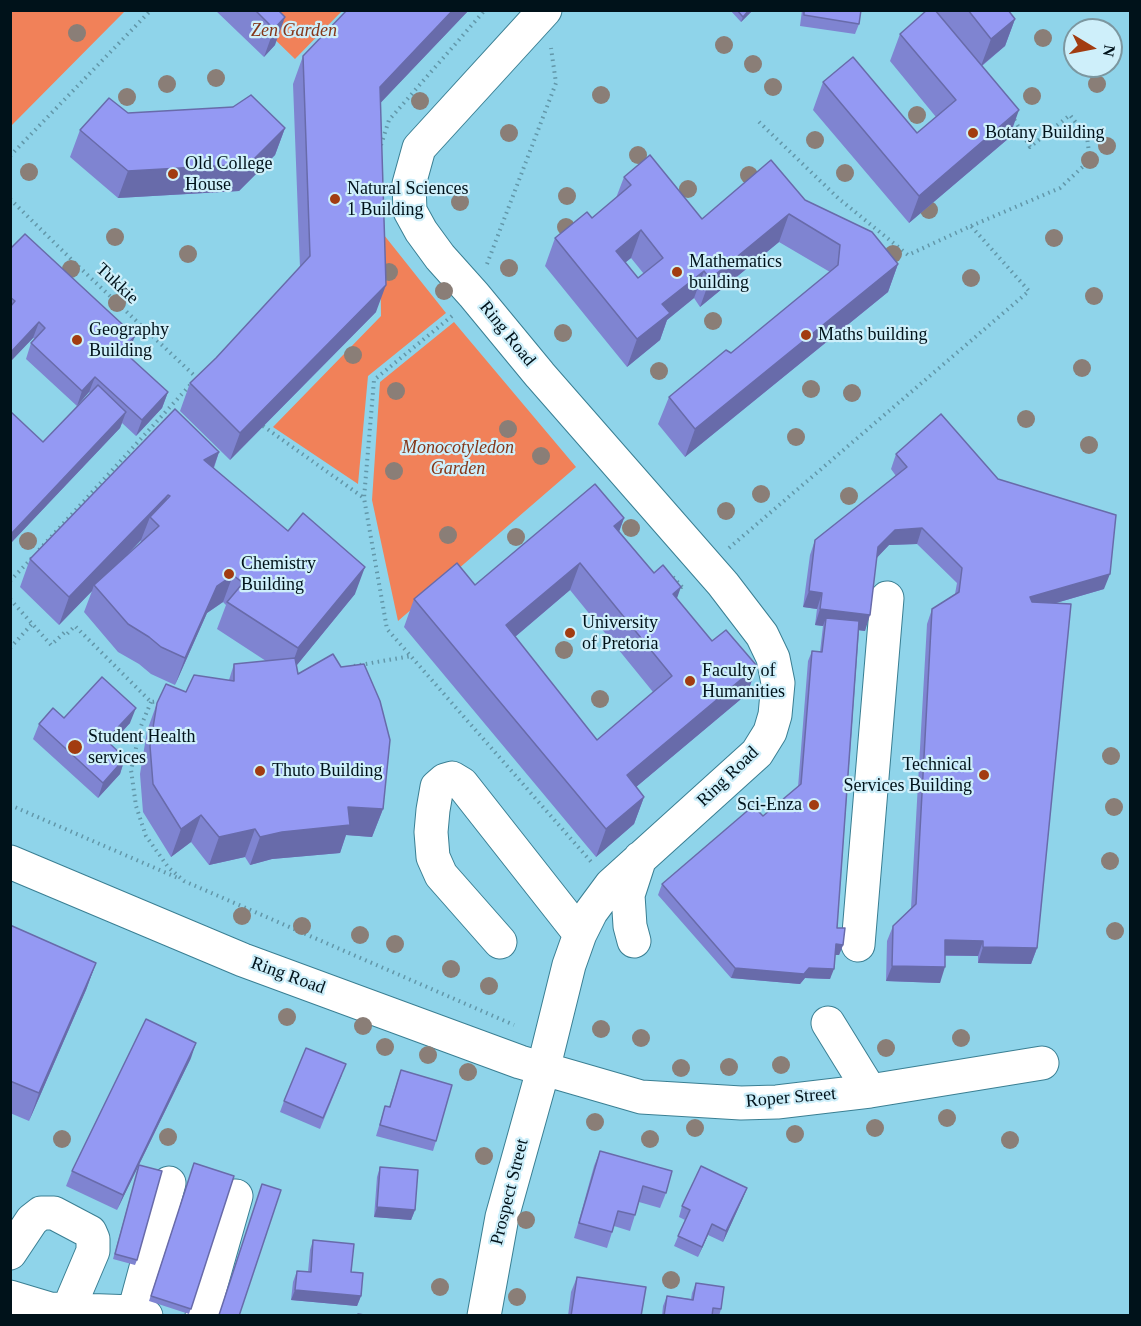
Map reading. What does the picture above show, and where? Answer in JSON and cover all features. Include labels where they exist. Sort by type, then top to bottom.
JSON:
[{"type":"street","name":"Ring Road","points":[[10,862],[243,960],[546,1055],[569,966],[580,934],[596,906],[611,885],[757,753],[770,732],[775,715],[778,683],[773,658],[762,635],[709,566],[540,375],[440,257],[410,211],[409,184],[419,148],[547,26]]},
{"type":"street","points":[[858,945],[887,598]]},
{"type":"street","points":[[500,942],[441,874],[434,856],[431,832],[433,810],[437,787],[445,780],[452,778],[462,784],[580,934]]},
{"type":"street","points":[[634,941],[630,926],[628,896],[640,858]]},
{"type":"street","points":[[828,1023],[870,1091]]},
{"type":"street","name":"Roper Street","points":[[546,1055],[641,1097],[777,1102],[870,1091],[1042,1063]]},
{"type":"street","name":"Prospect Street","points":[[484,1316],[502,1217],[546,1055]]},
{"type":"street","points":[[10,1297],[50,1309],[140,1314],[169,1183]]},
{"type":"street","points":[[202,1316],[236,1196]]},
{"type":"street","points":[[10,1253],[32,1220],[41,1213],[54,1213],[90,1232],[93,1239],[93,1251],[68,1310]]},
{"type":"path","points":[[10,156],[151,10]]},
{"type":"path","points":[[547,26],[556,83],[474,295],[374,380],[364,498],[387,629],[611,885]]},
{"type":"path","points":[[756,119],[838,198],[908,255],[1060,188],[1090,160],[1087,137],[1070,115],[1030,147],[1013,118]]},
{"type":"path","name":"Tukkie","points":[[10,199],[202,382]]},
{"type":"path","points":[[709,566],[1029,291],[971,226]]},
{"type":"path","points":[[10,581],[197,378]]},
{"type":"path","points":[[263,426],[364,498]]},
{"type":"path","points":[[10,599],[51,645],[75,626],[151,702]]},
{"type":"path","points":[[10,648],[32,624]]},
{"type":"path","points":[[344,668],[411,656]]},
{"type":"path","points":[[151,702],[167,699]]},
{"type":"path","points":[[151,702],[141,726],[131,770],[136,806],[146,836],[168,867],[184,881]]},
{"type":"path","points":[[10,805],[184,881],[546,1055]]},
{"type":"green space","points":[[10,11],[125,11],[11,126]]},
{"type":"green space","name":"Zen Garden","points":[[280,11],[342,11],[295,59],[263,28]]},
{"type":"green space","name":"Monocotyledon Garden","points":[[380,230],[446,313],[368,376],[358,484],[273,427],[381,316]]},
{"type":"green space","name":"Monocotyledon Garden","points":[[454,322],[576,467],[398,621],[372,500],[380,382]]},
{"type":"building","points":[[255,10],[278,10],[285,17],[274,29]]},
{"type":"building","name":"Natural Sciences 1 Building","points":[[347,10],[453,10],[380,87],[386,285],[240,433],[190,383],[310,256],[303,56]]},
{"type":"building","points":[[737,10],[749,10],[743,17]]},
{"type":"building","points":[[804,10],[861,10],[859,24],[804,15]]},
{"type":"building","points":[[927,10],[935,10],[1019,110],[919,196],[823,82],[853,57],[917,133],[956,100],[900,34]]},
{"type":"building","points":[[968,10],[1008,10],[1015,19],[991,39]]},
{"type":"building","points":[[251,95],[285,128],[249,164],[128,171],[80,130],[109,98],[128,113],[233,107]]},
{"type":"building","points":[[650,155],[702,219],[771,160],[805,200],[872,232],[898,264],[695,429],[669,397],[726,350],[731,353],[838,265],[840,245],[789,214],[710,279],[704,271],[662,304],[670,313],[637,339],[555,238],[587,212],[592,218],[631,185],[624,177]],"holes":[[[641,230],[663,258],[638,278],[616,251]]]},
{"type":"building","name":"Geography Building","points":[[25,234],[135,336],[122,350],[168,392],[142,420],[95,377],[82,391],[31,343],[45,328],[39,322],[10,353],[10,307],[15,301],[10,297],[10,249]]},
{"type":"building","points":[[98,385],[126,412],[10,535],[10,411],[43,442]]},
{"type":"building","name":"Chemistry Building","points":[[175,409],[219,452],[204,460],[288,531],[303,513],[365,567],[298,648],[227,602],[243,583],[233,575],[217,586],[185,658],[161,647],[128,624],[94,585],[159,526],[150,517],[170,496],[168,495],[69,597],[30,559]]},
{"type":"building","name":"Technical Services Building","points":[[941,414],[998,479],[1116,515],[1110,574],[1030,597],[1032,602],[1071,604],[1037,948],[983,947],[983,941],[945,940],[945,967],[892,966],[893,926],[916,904],[932,609],[959,592],[962,568],[922,528],[895,530],[878,547],[870,615],[820,609],[822,593],[809,591],[815,540],[907,467],[896,454]]},
{"type":"building","name":"Faculty of Humanities","points":[[595,484],[624,518],[614,526],[654,573],[663,565],[681,587],[673,594],[712,641],[726,630],[757,666],[627,775],[644,797],[606,829],[414,599],[457,563],[475,585]],"holes":[[[580,563],[672,676],[597,740],[506,625]]]},
{"type":"building","name":"Sci-Enza","points":[[826,618],[859,621],[837,928],[845,928],[843,945],[836,944],[834,969],[809,968],[804,974],[735,968],[662,884],[753,806],[763,816],[801,784],[812,651],[822,652]]},
{"type":"building","name":"Thuto Building","points":[[333,654],[341,667],[364,664],[380,701],[390,740],[383,809],[348,807],[350,825],[282,832],[260,837],[255,829],[219,837],[201,815],[181,829],[153,784],[150,746],[157,703],[166,684],[186,692],[194,675],[234,681],[234,664],[295,658],[298,674]]},
{"type":"building","name":"Student Health services","points":[[102,677],[136,708],[106,740],[125,758],[103,783],[39,724],[53,708],[64,718]]},
{"type":"building","points":[[10,925],[96,963],[39,1093],[10,1081]]},
{"type":"building","points":[[146,1019],[196,1043],[123,1195],[72,1171]]},
{"type":"building","points":[[306,1048],[346,1064],[323,1118],[284,1101]]},
{"type":"building","points":[[401,1070],[452,1085],[436,1141],[380,1125],[385,1106],[390,1107]]},
{"type":"building","points":[[600,1151],[672,1171],[666,1193],[643,1186],[635,1215],[618,1211],[612,1232],[579,1223]]},
{"type":"building","points":[[194,1163],[234,1176],[191,1309],[151,1296]]},
{"type":"building","points":[[139,1165],[162,1171],[137,1260],[115,1254]]},
{"type":"building","points":[[701,1166],[747,1188],[726,1231],[712,1224],[702,1247],[678,1236],[690,1210],[682,1206]]},
{"type":"building","points":[[380,1167],[418,1170],[415,1210],[377,1207]]},
{"type":"building","points":[[262,1184],[281,1190],[239,1316],[221,1316],[219,1315]]},
{"type":"building","points":[[313,1240],[354,1244],[351,1272],[363,1273],[361,1296],[295,1290],[297,1271],[311,1272]]},
{"type":"building","points":[[577,1277],[646,1287],[641,1316],[571,1316]]},
{"type":"building","points":[[696,1283],[724,1287],[721,1309],[713,1308],[712,1316],[664,1316],[667,1296],[693,1300]]},
{"type":"place","name":"Botany Building","points":[[973,133]]},
{"type":"place","name":"Old College House","points":[[173,174]]},
{"type":"place","name":"Natural Sciences 1 Building","points":[[335,199]]},
{"type":"place","name":"Mathematics building","points":[[677,272]]},
{"type":"place","name":"Maths building","points":[[806,335]]},
{"type":"place","name":"Geography Building","points":[[77,340]]},
{"type":"place","name":"Chemistry Building","points":[[229,574]]},
{"type":"place","name":"University of Pretoria","points":[[570,633]]},
{"type":"place","name":"Faculty of Humanities","points":[[690,681]]},
{"type":"place","name":"Student Health services","points":[[75,747]]},
{"type":"place","name":"Thuto Building","points":[[260,771]]},
{"type":"place","name":"Technical Services Building","points":[[984,775]]},
{"type":"place","name":"Sci-Enza","points":[[814,805]]}]
